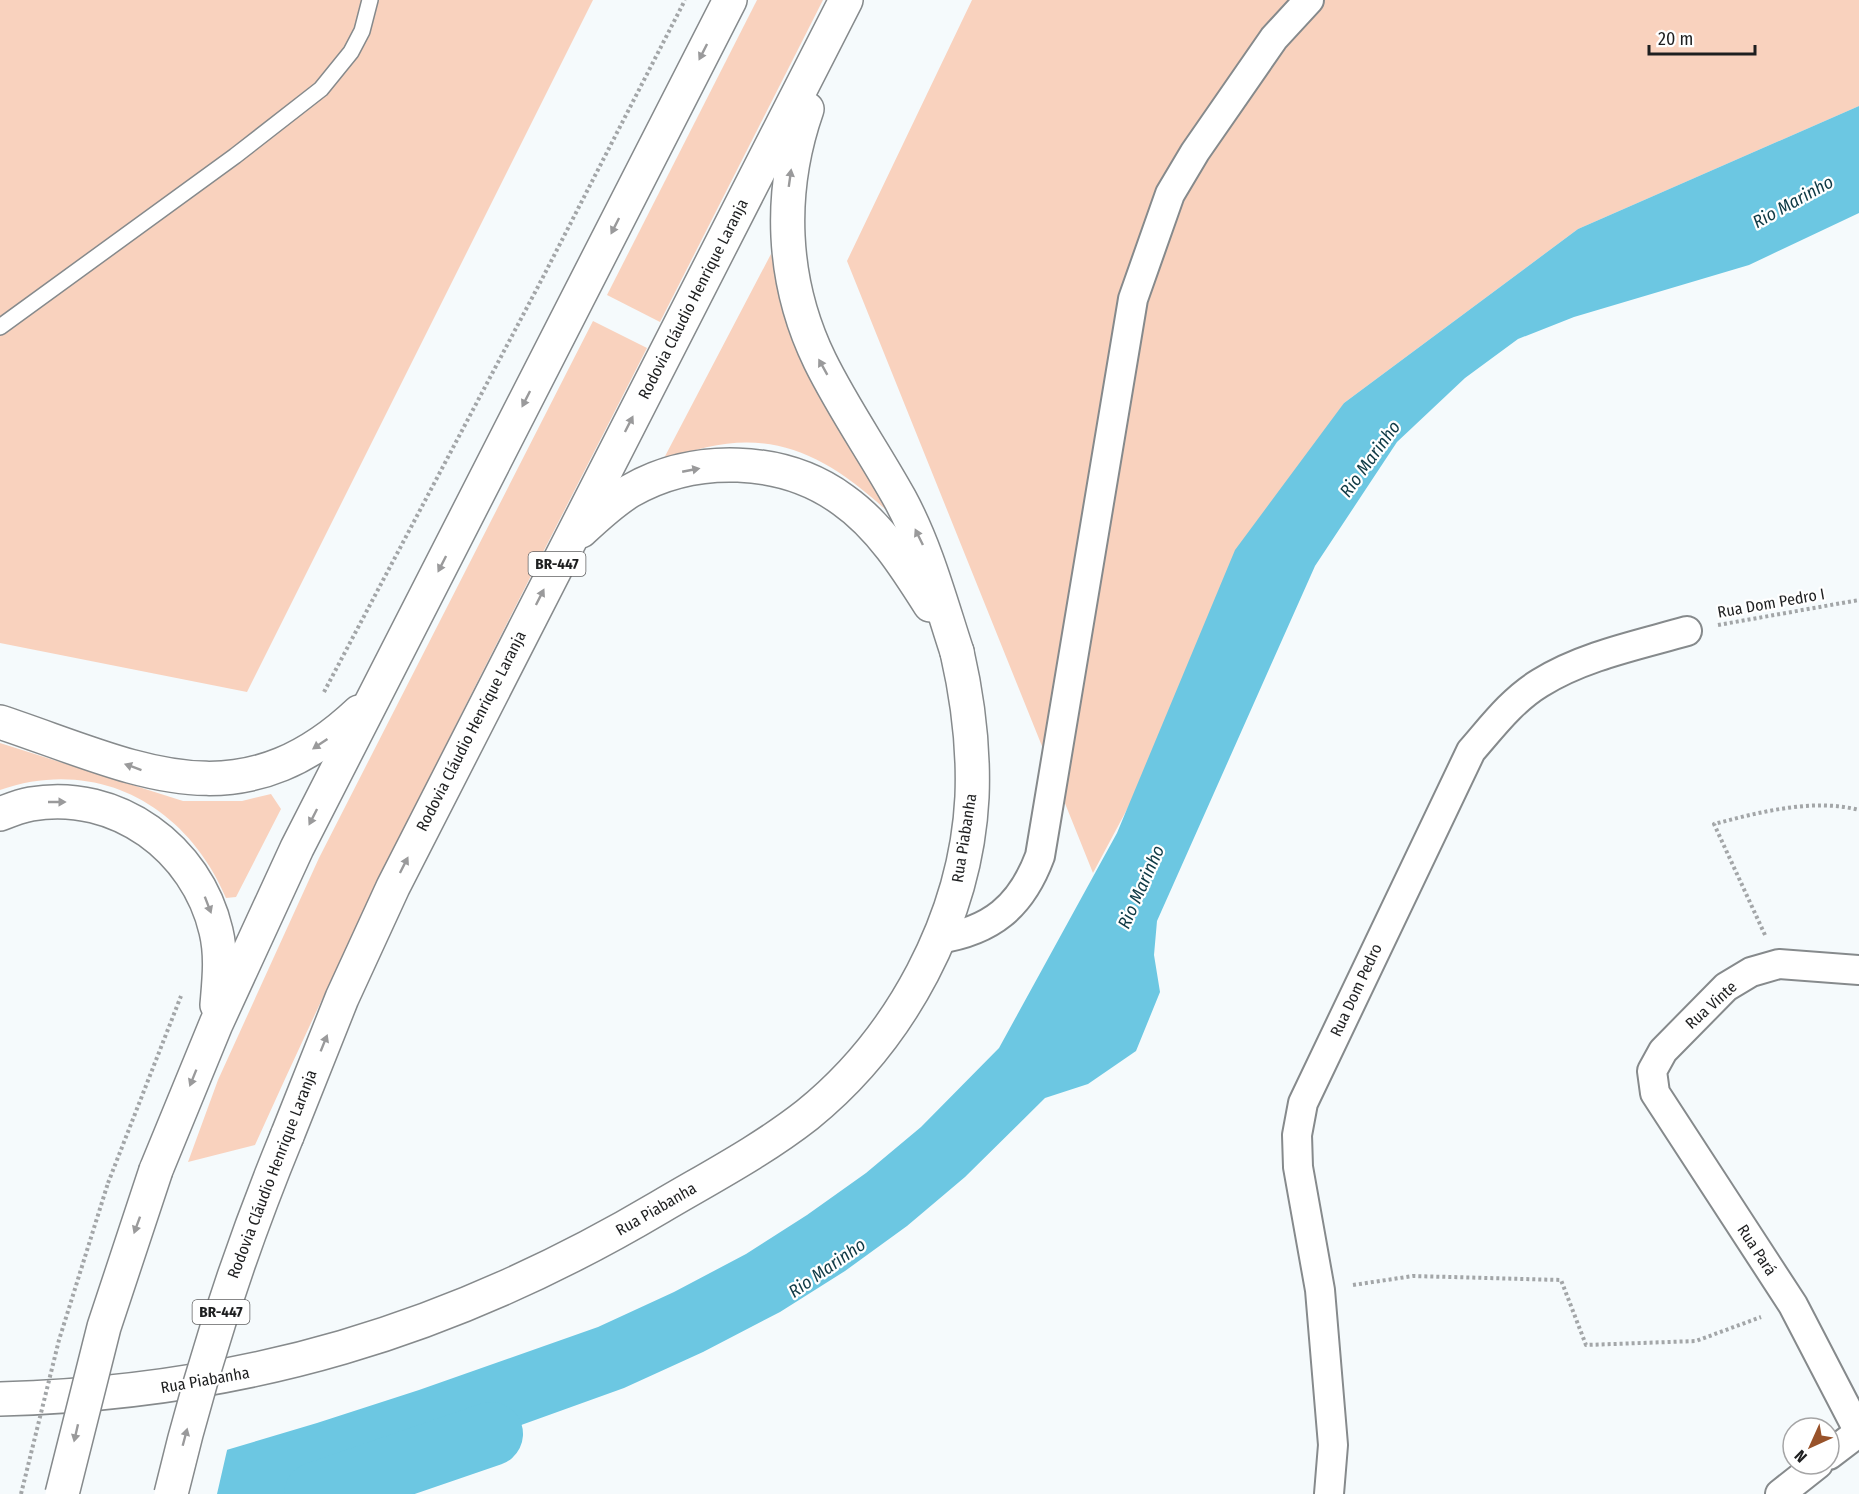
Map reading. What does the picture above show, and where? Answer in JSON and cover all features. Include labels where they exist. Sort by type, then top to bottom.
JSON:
[{"type":"main road","points":[[62,1494],[104,1327],[156,1170],[216,1024],[297,848],[730,0]]},
{"type":"main road","points":[[845,3],[792,159],[787,194],[790,264],[796,298],[815,351],[900,499],[922,544],[957,652]]},
{"type":"main road","name":"Rodovia Cláudio Henrique Laranja","points":[[171,1494],[202,1371],[255,1213],[342,998],[393,887],[845,3]]},
{"type":"main road","points":[[559,559],[579,533],[603,510],[630,491],[660,477],[692,469],[725,465],[756,466],[787,473],[816,484],[843,499],[869,522],[916,582],[957,652]]},
{"type":"main road","name":"Rua Piabanha","points":[[0,1399],[135,1391],[268,1368],[398,1331],[526,1279],[647,1214],[771,1141],[809,1113],[843,1082],[875,1047],[902,1009],[938,939],[960,873],[972,801],[971,734],[957,652]]},
{"type":"main road","points":[[0,722],[145,771],[182,778],[231,778],[287,763],[313,749],[352,719],[377,690]]},
{"type":"main road","points":[[0,814],[28,804],[53,801],[79,803],[127,817],[168,846],[200,886],[213,918],[220,956],[216,1024]]},
{"type":"street","points":[[938,939],[962,935],[984,927],[1004,913],[1021,896],[1032,877],[1040,856],[1133,299],[1147,254],[1170,194],[1195,152],[1274,38],[1309,0]]},
{"type":"street","name":"Rua Dom Pedro","points":[[1329,1494],[1333,1445],[1320,1290],[1298,1167],[1297,1135],[1303,1103],[1471,752],[1503,714],[1539,684],[1583,662],[1687,631]]},
{"type":"street","name":"Rua Vinte","points":[[1652,1071],[1662,1051],[1726,987],[1751,972],[1779,964],[1859,970]]},
{"type":"street","name":"Rua Pará","points":[[1652,1071],[1655,1093],[1793,1305],[1859,1432]]},
{"type":"street","points":[[1841,1446],[1859,1432]]},
{"type":"street","points":[[1780,1494],[1803,1476]]},
{"type":"lane","points":[[0,327],[235,156],[321,89],[351,52],[362,31],[370,0]]},
{"type":"path","points":[[319,700],[329,686],[685,0]]},
{"type":"path","name":"Rua Dom Pedro I","points":[[1687,631],[1859,600]]},
{"type":"path","points":[[1779,964],[1714,824],[1766,811],[1840,805],[1859,810]]},
{"type":"path","points":[[21,1494],[59,1340],[108,1183],[182,992]]},
{"type":"path","points":[[1320,1290],[1413,1276],[1561,1280],[1586,1345],[1696,1341],[1793,1305]]},
{"type":"shaded area","points":[[0,0],[593,0],[247,692],[0,643]]},
{"type":"shaded area","points":[[757,0],[823,0],[660,322],[607,295]]},
{"type":"shaded area","points":[[972,0],[1859,0],[1859,106],[1578,229],[1344,403],[1093,873],[847,261]]},
{"type":"shaded area","points":[[771,254],[790,327],[890,505],[885,509],[833,469],[807,455],[781,446],[754,443],[726,444],[695,450],[662,462]]},
{"type":"shaded area","points":[[593,321],[647,348],[397,844],[255,1145],[188,1162],[218,1080],[319,858]]},
{"type":"shaded area","points":[[0,743],[183,801],[242,801],[271,794],[281,809],[236,897],[226,898],[209,866],[188,838],[163,814],[135,797],[104,785],[71,780],[36,781],[0,790]]},
{"type":"water","points":[[1859,106],[1859,213],[1749,265],[1574,317],[1518,339],[1465,378],[1397,442],[1315,566],[1157,921],[1154,955],[1160,992],[1136,1051],[1088,1084],[1045,1098],[965,1177],[907,1226],[845,1271],[780,1312],[703,1352],[624,1388],[441,1454],[337,1487],[313,1494],[35,1494],[213,1454],[419,1390],[598,1327],[674,1292],[746,1254],[807,1215],[866,1173],[921,1127],[999,1048],[1117,833],[1235,550],[1344,403],[1578,229]]},
{"type":"pier","points":[[228,1446],[217,1494],[32,1494],[34,1491],[107,1477]]},
{"type":"waterway","name":"Rio Marinho","points":[[316,1494],[491,1434]]}]
